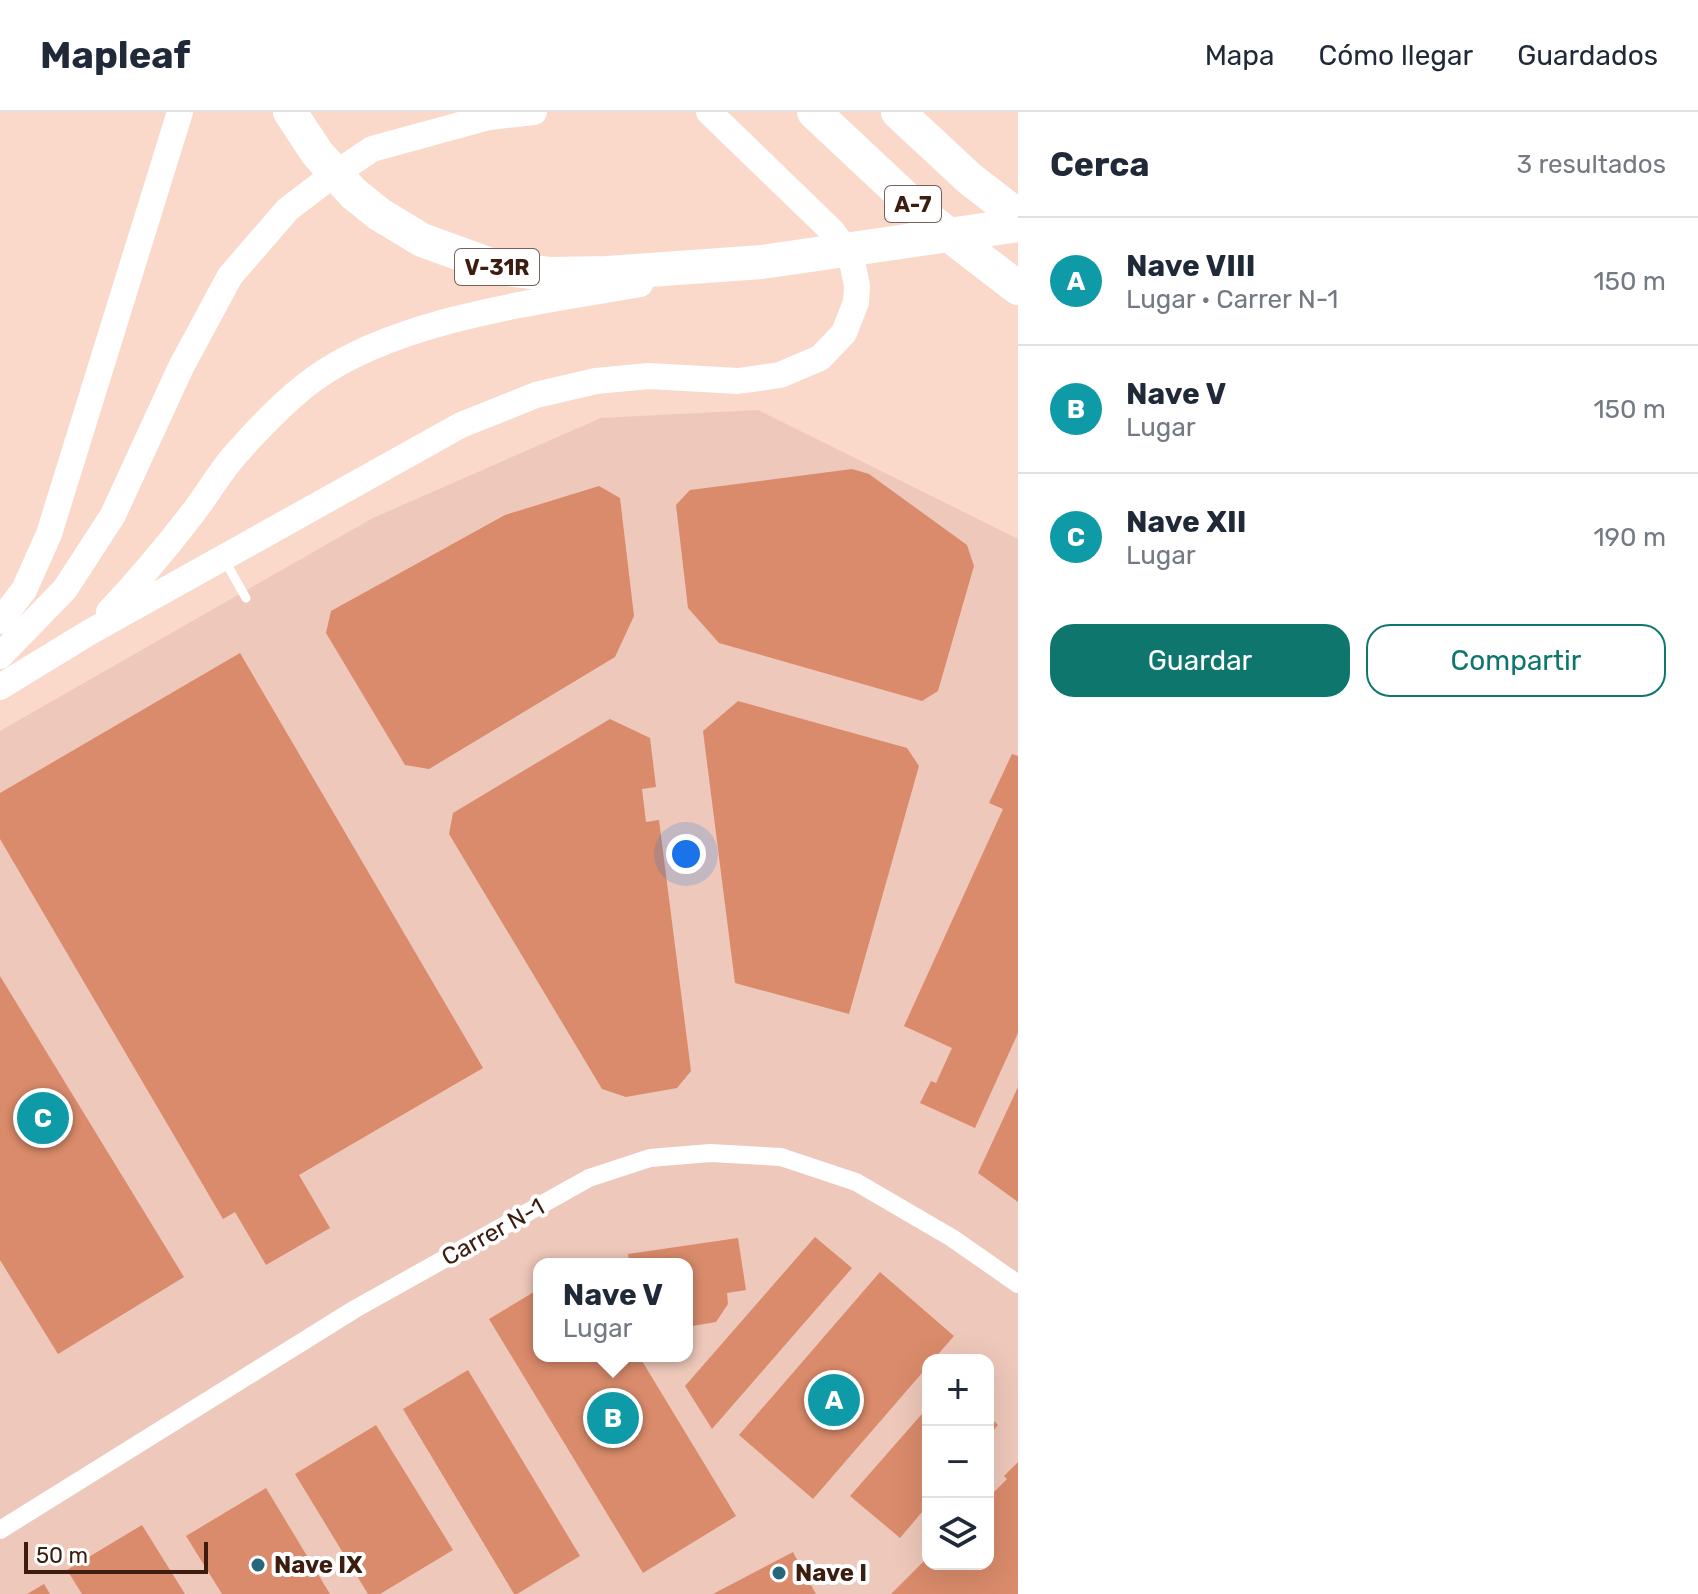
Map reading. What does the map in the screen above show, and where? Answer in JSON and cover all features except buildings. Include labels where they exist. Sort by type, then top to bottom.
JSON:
[{"type":"highway","name":"V-31R","points":[[290,112],[326,163],[353,193],[379,214],[422,240],[499,268],[549,274],[607,273],[774,260],[1018,225]]},
{"type":"highway","name":"A-7","points":[[814,112],[927,218],[1018,288]]},
{"type":"highway","name":"A-7","points":[[898,112],[970,179],[1018,216]]},
{"type":"street","points":[[0,621],[24,590],[49,534],[180,112]]},
{"type":"street","points":[[0,656],[65,589],[113,515],[181,367],[230,276],[288,209],[372,149],[489,117],[534,112]]},
{"type":"street","points":[[0,687],[90,632],[461,425],[536,395],[582,384],[624,378],[759,379],[803,367],[834,347],[844,333],[856,302],[856,278],[851,256],[831,230],[709,112]]},
{"type":"street","points":[[90,632],[147,572],[232,458],[260,428],[314,379],[354,356],[410,333],[475,315],[774,260]]},
{"type":"street","name":"Carrer N-1","points":[[0,1530],[355,1309],[589,1178],[650,1158],[710,1153],[781,1157],[856,1182],[952,1238],[1018,1284]]},
{"type":"lane","points":[[223,558],[246,598]]},
{"type":"shaded area","points":[[758,410],[1018,539],[1018,1594],[0,1594],[0,731],[373,518],[601,418]]},
{"type":"place","name":"Nave XII","points":[[43,1118]]},
{"type":"place","name":"Nave VIII","points":[[834,1400]]},
{"type":"place","name":"Nave V","points":[[613,1418]]},
{"type":"place","name":"Nave IX","points":[[258,1565]]},
{"type":"place","name":"Nave I","points":[[779,1573]]}]
